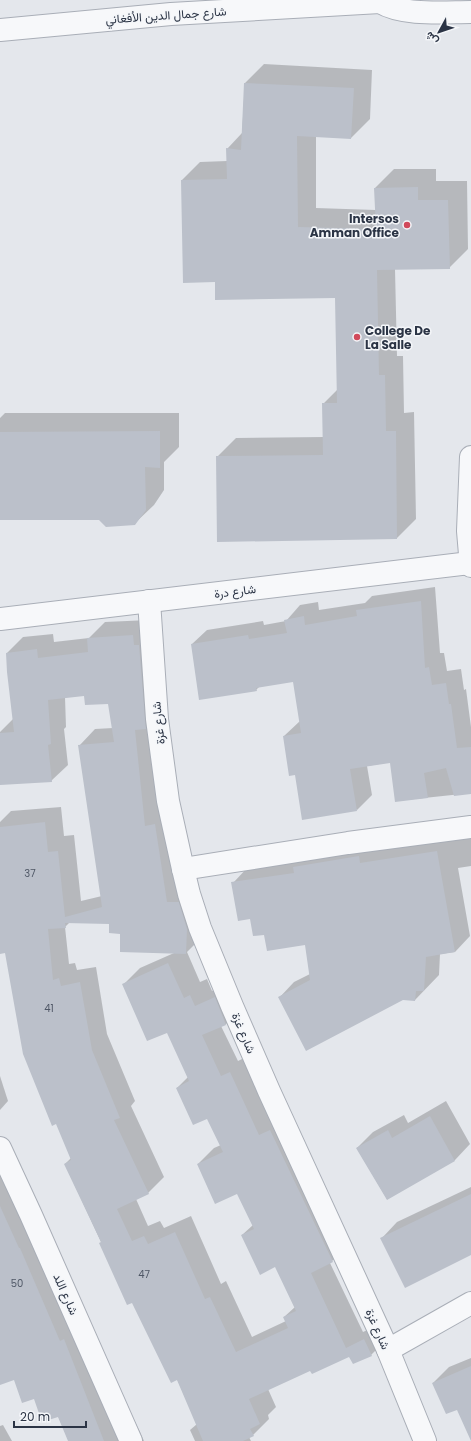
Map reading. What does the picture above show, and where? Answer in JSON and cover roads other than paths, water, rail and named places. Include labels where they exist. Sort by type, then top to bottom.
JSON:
[{"type":"street","name":"شارع جمال الدين الأفغاني","points":[[0,30],[171,14],[383,1],[388,7],[410,11],[471,12]]},
{"type":"street","points":[[471,457],[468,531],[471,565]]},
{"type":"street","name":"شارع درة","points":[[0,619],[471,565]]},
{"type":"street","name":"شارع غزة","points":[[149,601],[157,719],[168,801],[183,869],[200,928],[269,1091],[388,1350],[426,1441]]},
{"type":"street","points":[[183,869],[348,843],[471,827]]},
{"type":"street","name":"شارع اللد","points":[[0,1148],[131,1441]]},
{"type":"street","points":[[388,1350],[471,1303]]},
{"type":"place","name":"Intersos Amman Office","points":[[407,225]]},
{"type":"place","name":"College De La Salle","points":[[357,337]]}]
